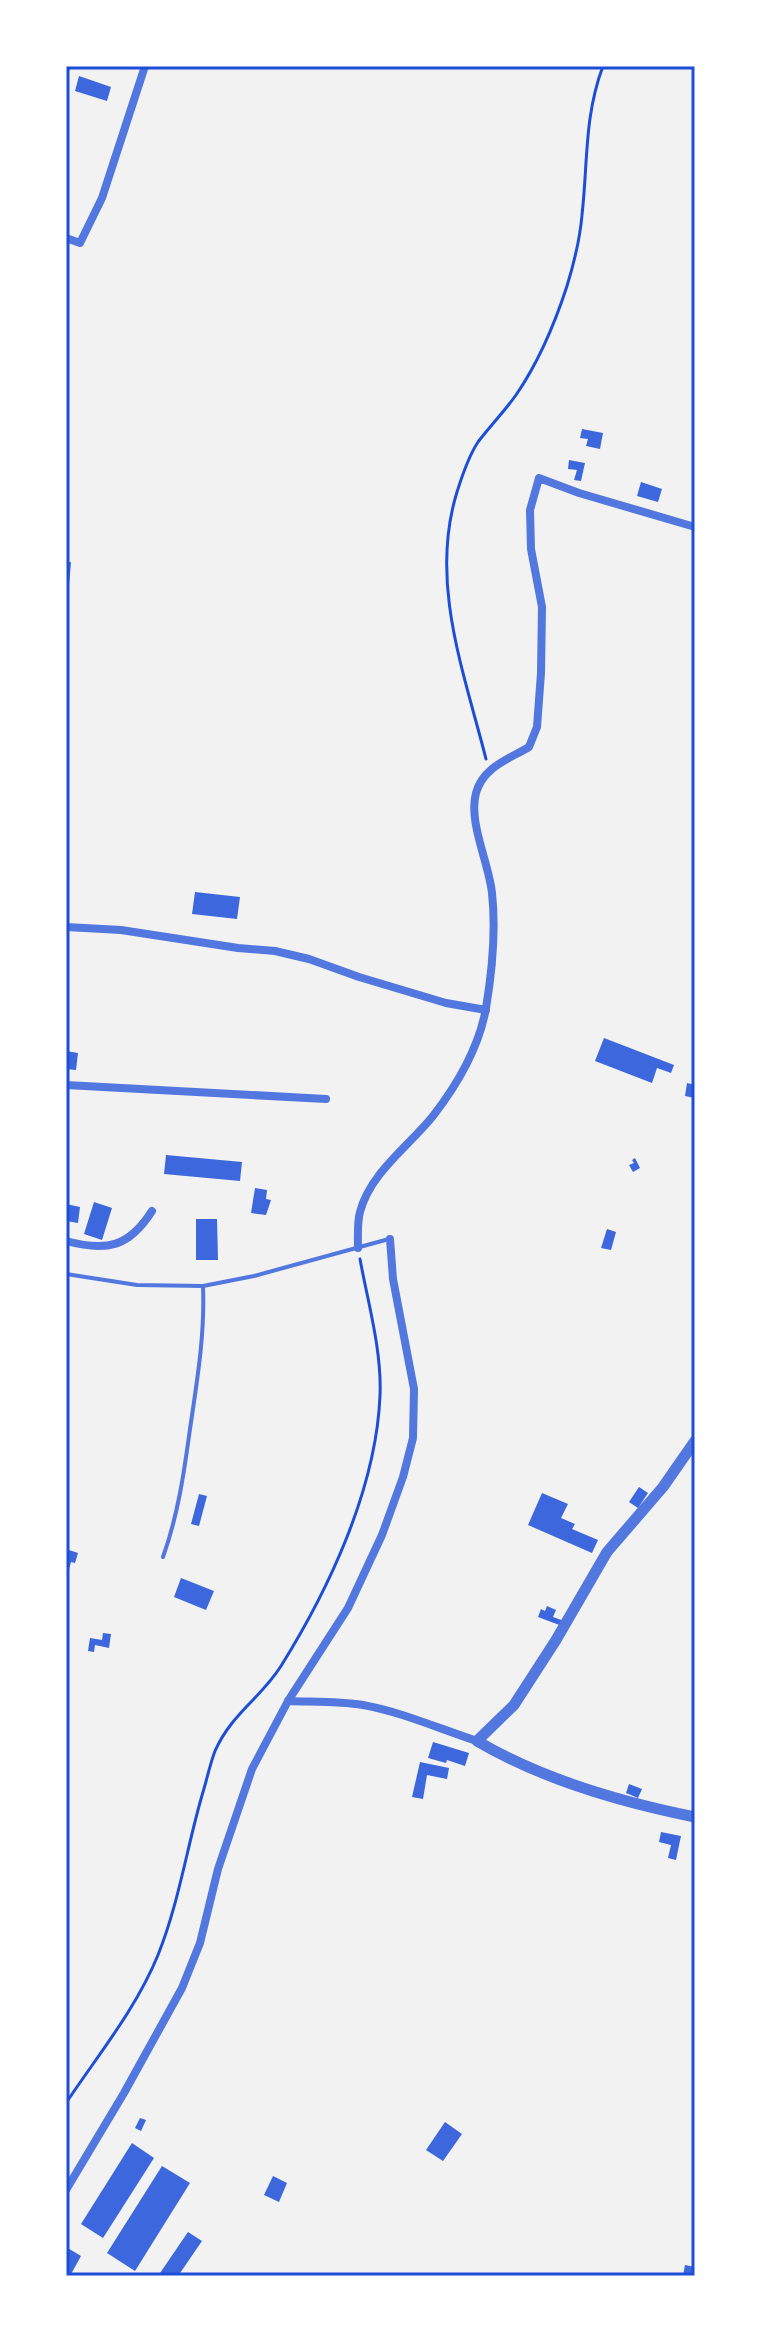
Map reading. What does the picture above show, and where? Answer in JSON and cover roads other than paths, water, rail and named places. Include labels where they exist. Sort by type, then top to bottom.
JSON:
[{"type":"street","points":[[66,238],[80,243],[102,198],[145,66]]},
{"type":"street","points":[[358,1248],[360,1211],[368,1192],[453,1088],[470,1058],[486,1010],[494,920],[492,893],[474,806],[476,791],[489,771],[529,747],[537,727],[542,607],[531,549],[530,510],[539,478],[695,527]]},
{"type":"street","points":[[66,927],[121,930],[275,951],[446,1003],[486,1010]]},
{"type":"street","points":[[66,1085],[326,1099]]},
{"type":"street","points":[[66,1241],[100,1248],[126,1241],[152,1211]]},
{"type":"street","points":[[66,2190],[182,1988],[200,1943],[218,1869],[241,1797],[267,1738],[348,1608],[382,1535],[403,1477],[413,1438],[414,1389],[393,1279],[390,1239]]},
{"type":"street","points":[[477,1741],[514,1705],[607,1552],[663,1487],[695,1441]]},
{"type":"street","points":[[288,1701],[337,1702],[395,1713],[477,1741],[511,1761],[560,1779],[642,1807],[695,1817]]},
{"type":"lane","points":[[66,1274],[137,1285],[203,1286],[254,1276],[390,1239]]},
{"type":"lane","points":[[163,1557],[176,1517],[200,1365],[203,1286]]}]
